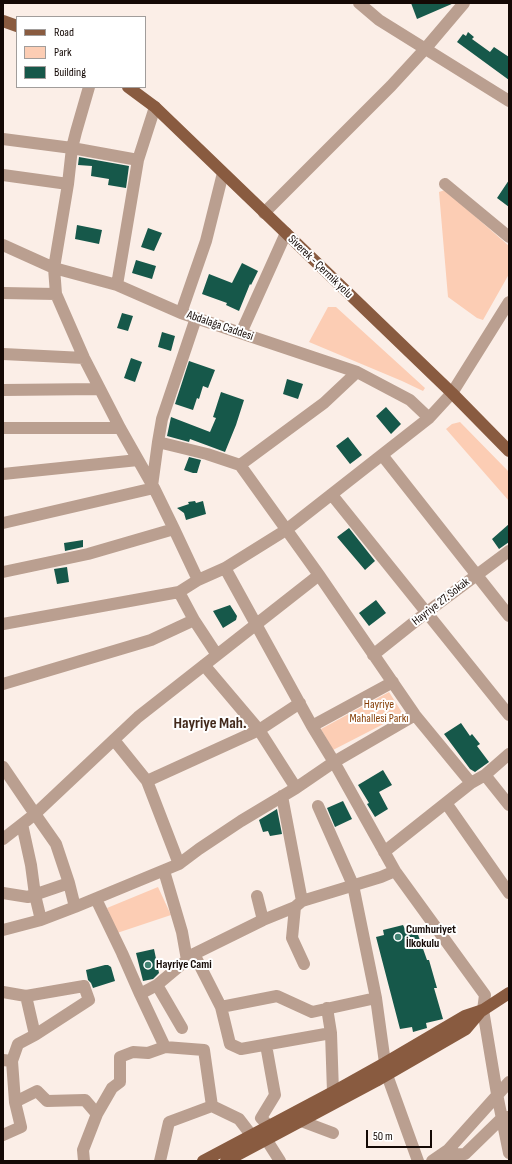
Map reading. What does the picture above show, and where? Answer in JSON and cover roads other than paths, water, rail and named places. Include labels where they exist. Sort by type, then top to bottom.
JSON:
[{"type":"main road","points":[[3,21],[16,26]]},
{"type":"main road","name":"Siverek - Çermik yolu","points":[[129,88],[155,107],[509,451]]},
{"type":"main road","points":[[202,1161],[333,1092],[386,1069],[466,1029],[483,1010],[509,993]]},
{"type":"main road","points":[[226,1161],[301,1121],[386,1069]]},
{"type":"street","points":[[359,3],[379,20],[509,101]]},
{"type":"street","points":[[264,212],[391,86],[464,3]]},
{"type":"street","points":[[89,88],[72,148],[68,184],[54,268],[56,294],[84,358],[120,428],[153,487],[198,580]]},
{"type":"street","points":[[117,285],[138,160],[155,107]]},
{"type":"street","points":[[3,139],[72,148],[138,160]]},
{"type":"street","points":[[181,313],[206,242],[223,173]]},
{"type":"street","points":[[3,175],[68,184]]},
{"type":"street","points":[[445,184],[509,237]]},
{"type":"street","points":[[241,333],[286,233]]},
{"type":"street","name":"Abdalağa Caddesi","points":[[3,245],[54,268],[117,285],[181,313],[357,372],[410,400],[429,418]]},
{"type":"street","points":[[3,293],[56,294]]},
{"type":"street","points":[[3,624],[179,592],[198,580],[225,568],[286,530],[429,418],[452,394],[509,302]]},
{"type":"street","points":[[153,487],[162,419],[196,318]]},
{"type":"street","points":[[3,354],[84,358]]},
{"type":"street","points":[[240,465],[324,403],[357,372]]},
{"type":"street","points":[[3,390],[100,389]]},
{"type":"street","points":[[3,428],[120,428]]},
{"type":"street","points":[[158,442],[206,454],[240,465],[416,715],[471,783]]},
{"type":"street","points":[[382,455],[509,616]]},
{"type":"street","points":[[3,474],[138,460]]},
{"type":"street","points":[[3,523],[153,487]]},
{"type":"street","points":[[332,495],[509,715]]},
{"type":"street","points":[[3,572],[88,554],[174,529]]},
{"type":"street","name":"Hayriye 27. Sokak","points":[[373,655],[427,612],[509,551]]},
{"type":"street","points":[[225,568],[312,726],[334,762],[395,871],[485,995],[483,1010],[497,1094],[505,1118],[509,1153]]},
{"type":"street","points":[[3,838],[35,814],[138,717],[319,576]]},
{"type":"street","points":[[179,592],[194,620],[217,655]]},
{"type":"street","points":[[3,684],[152,640],[194,620]]},
{"type":"street","points":[[204,665],[259,730],[296,788]]},
{"type":"street","points":[[312,726],[393,682]]},
{"type":"street","points":[[147,780],[259,730],[300,703]]},
{"type":"street","points":[[3,930],[41,920],[96,899],[179,864],[199,849],[296,788],[334,762],[416,715]]},
{"type":"street","points":[[114,740],[147,780],[179,864]]},
{"type":"street","points":[[384,852],[471,783],[485,775],[509,754]]},
{"type":"street","points":[[3,766],[56,844],[75,907]]},
{"type":"street","points":[[485,775],[509,805]]},
{"type":"street","points":[[282,796],[298,904],[292,938],[304,964]]},
{"type":"street","points":[[446,803],[509,893]]},
{"type":"street","points":[[318,806],[353,886],[376,998],[386,1069],[418,1161]]},
{"type":"street","points":[[22,824],[41,920]]},
{"type":"street","points":[[164,871],[191,957],[221,1007],[230,1044],[241,1049],[332,1033]]},
{"type":"street","points":[[140,994],[157,985],[191,957],[263,920],[298,904],[395,871]]},
{"type":"street","points":[[3,893],[28,897],[69,883]]},
{"type":"street","points":[[257,896],[263,920]]},
{"type":"street","points":[[96,899],[165,1047]]},
{"type":"street","points":[[157,985],[182,1028]]},
{"type":"street","points":[[3,992],[26,996],[84,986],[89,1000],[35,1035],[18,1044],[7,1060],[21,1127],[3,1135]]},
{"type":"street","points":[[26,996],[35,1035]]},
{"type":"street","points":[[221,1007],[277,996],[312,1012],[376,998]]},
{"type":"street","points":[[326,1008],[332,1033],[333,1092]]},
{"type":"street","points":[[266,1044],[275,1095],[261,1118],[268,1126]]},
{"type":"street","points":[[84,1161],[83,1150],[97,1114],[112,1088],[120,1082],[120,1057],[133,1052],[148,1053],[165,1047],[204,1050],[212,1106]]},
{"type":"street","points":[[437,1158],[448,1150],[509,1082]]},
{"type":"street","points":[[15,1102],[37,1091],[48,1102],[85,1100],[97,1114]]},
{"type":"street","points":[[160,1161],[169,1122],[212,1106],[239,1119],[252,1136]]},
{"type":"street","points":[[437,1158],[464,1157],[505,1118]]},
{"type":"street","points":[[301,1121],[333,1133]]},
{"type":"street","points":[[266,1139],[280,1161]]},
{"type":"place","name":"Cumhuriyet İlkokulu","points":[[398,937]]},
{"type":"place","name":"Hayriye Cami","points":[[148,965]]},
{"type":"district","name":"Hayriye Mah.","points":[[210,724]]},
{"type":"park label","name":"Hayriye Mahallesi Parkı","points":[[379,712]]}]
